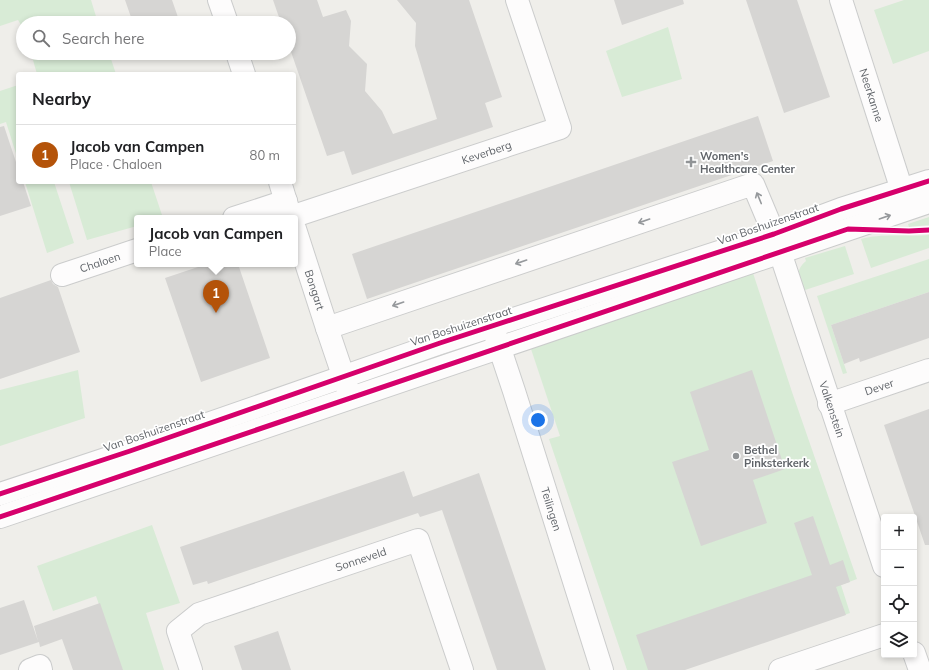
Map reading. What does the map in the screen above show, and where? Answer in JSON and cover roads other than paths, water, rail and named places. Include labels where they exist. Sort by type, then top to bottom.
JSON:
[{"type":"street","points":[[219,0],[225,16]]},
{"type":"street","name":"Neerkanne","points":[[841,0],[905,199]]},
{"type":"street","name":"Keverberg","points":[[289,209],[560,128],[524,2]]},
{"type":"street","points":[[239,60],[243,72]]},
{"type":"street","name":"Van Boshuizenstraat","points":[[905,199],[929,181]]},
{"type":"street","name":"Van Boshuizenstraat","points":[[327,328],[753,184],[777,243]]},
{"type":"street","name":"Van Boshuizenstraat","points":[[0,517],[499,348],[777,243],[841,209],[905,199],[929,202]]},
{"type":"street","points":[[252,215],[289,209]]},
{"type":"street","name":"Bongart","points":[[298,237],[327,328]]},
{"type":"street","name":"Van Boshuizenstraat","points":[[0,494],[130,451],[343,376],[492,326],[777,243]]},
{"type":"street","name":"Valkenstein","points":[[777,243],[829,404],[881,557]]},
{"type":"street","name":"Chaloen","points":[[62,275],[134,251]]},
{"type":"street","name":"Van Boshuizenstraat","points":[[492,326],[499,348]]},
{"type":"street","points":[[327,328],[351,398]]},
{"type":"street","name":"Teilingen","points":[[499,348],[602,670]]},
{"type":"street","name":"Dever","points":[[829,404],[929,370]]},
{"type":"street","name":"Sonneveld","points":[[191,670],[178,630],[199,614],[418,540],[462,670]]},
{"type":"street","points":[[780,670],[881,637]]},
{"type":"street","points":[[916,658],[920,670]]},
{"type":"street","points":[[30,670],[40,666],[41,670]]},
{"type":"place","name":"Women's Healthcare Center","points":[[691,162]]},
{"type":"place","name":"Jacob van Campen","points":[[216,313]]},
{"type":"place","name":"Bethel Pinksterkerk","points":[[736,456]]}]
